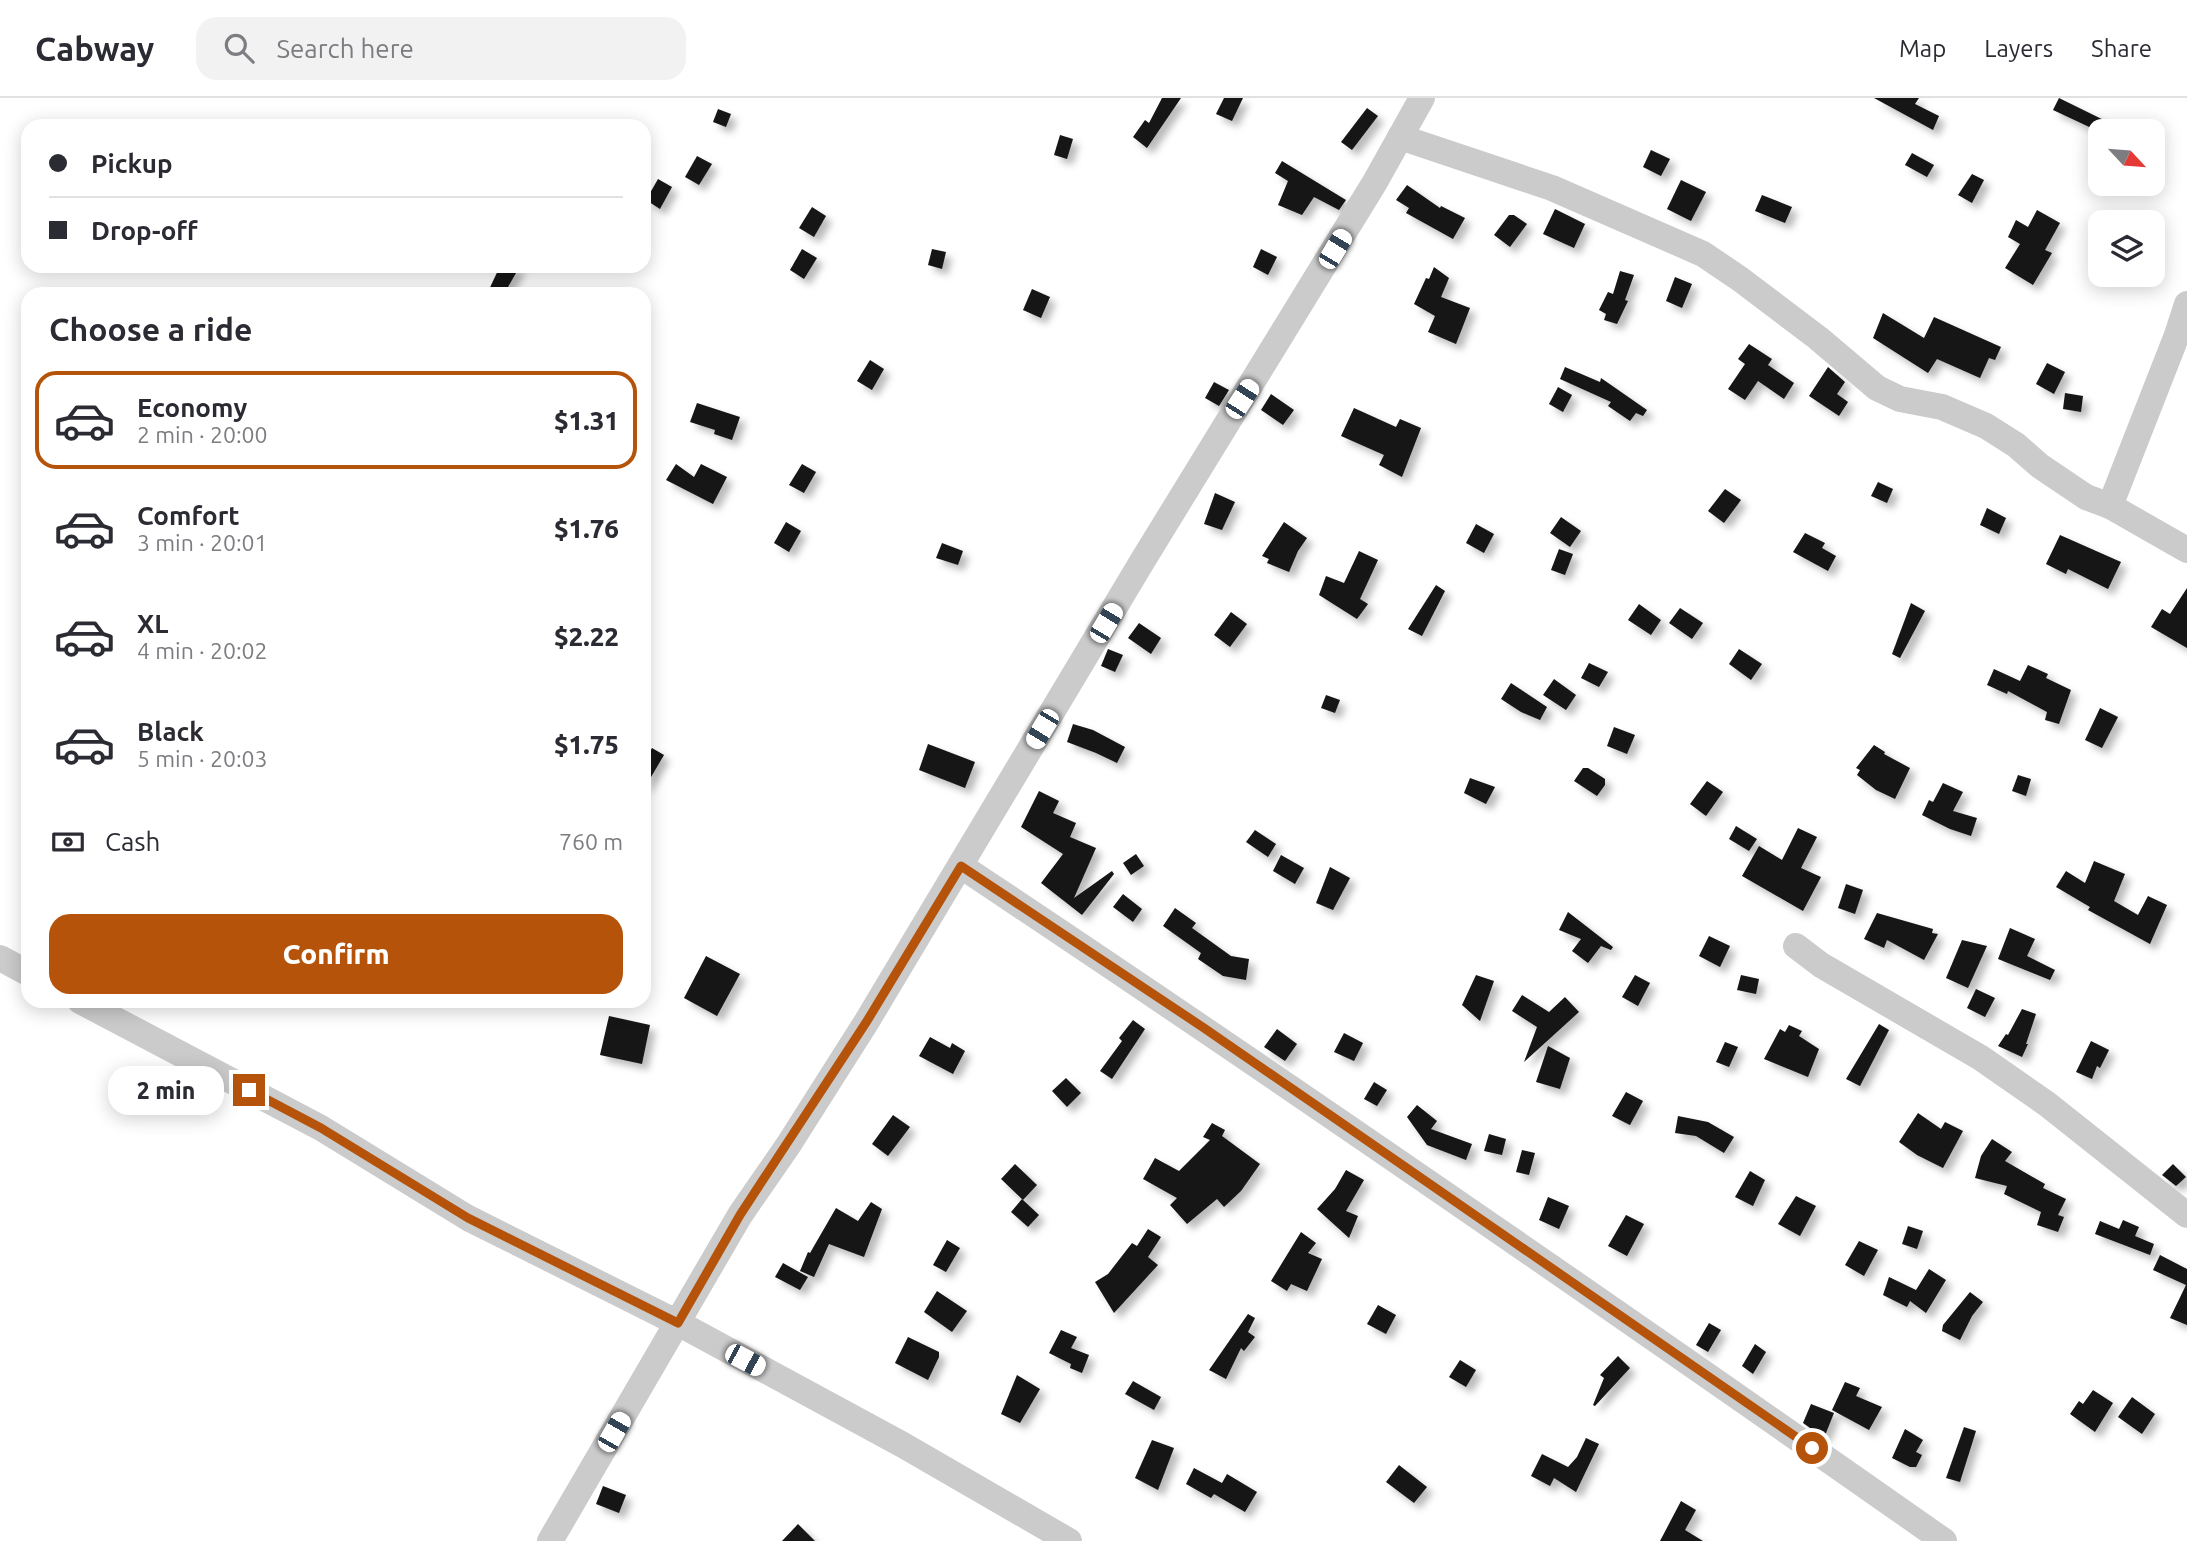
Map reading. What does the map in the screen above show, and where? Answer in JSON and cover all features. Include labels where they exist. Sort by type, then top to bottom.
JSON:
[{"type":"street","points":[[550,1541],[740,1215],[867,1021],[1136,571],[1269,359],[1422,98]]},
{"type":"street","points":[[1400,138],[1552,188],[1703,254],[1818,338],[1877,388],[1900,399],[1942,407],[1986,426],[2086,497],[2110,506],[2187,550]]},
{"type":"street","points":[[2110,506],[2187,304]]},
{"type":"street","points":[[961,866],[1488,1223],[1944,1541]]},
{"type":"street","points":[[1796,946],[1821,965],[1981,1058],[2047,1104],[2187,1215]]},
{"type":"street","points":[[0,958],[21,969]]},
{"type":"street","points":[[93,1008],[321,1128],[468,1218],[678,1323],[903,1445],[1069,1541]]},
{"type":"building","points":[[1162,98],[1181,98],[1147,148],[1133,137],[1145,120],[1149,123]]},
{"type":"building","points":[[1224,98],[1243,98],[1232,121],[1216,114]]},
{"type":"building","points":[[1874,98],[1919,98],[1915,104],[1939,116],[1933,130]]},
{"type":"building","points":[[2059,98],[2102,119],[2088,119],[2088,126],[2053,110]]},
{"type":"building","points":[[1367,108],[1378,116],[1352,150],[1341,142]]},
{"type":"building","points":[[718,109],[731,114],[726,127],[713,122]]},
{"type":"building","points":[[1060,135],[1073,139],[1067,159],[1054,155]]},
{"type":"building","points":[[1651,150],[1670,159],[1661,176],[1643,167]]},
{"type":"building","points":[[1912,153],[1934,165],[1927,177],[1905,165]]},
{"type":"building","points":[[697,156],[712,164],[699,185],[685,177]]},
{"type":"building","points":[[1282,161],[1346,200],[1339,210],[1314,197],[1302,215],[1278,205],[1288,181],[1275,173]]},
{"type":"building","points":[[1972,174],[1984,180],[1972,203],[1958,195]]},
{"type":"building","points":[[658,179],[672,187],[660,209],[651,203],[651,191]]},
{"type":"building","points":[[1681,180],[1706,192],[1691,221],[1667,209]]},
{"type":"building","points":[[1407,185],[1440,208],[1441,206],[1465,218],[1453,239],[1406,213],[1409,208],[1396,200]]},
{"type":"building","points":[[1762,195],[1792,207],[1785,223],[1755,211]]},
{"type":"building","points":[[812,207],[826,216],[814,237],[799,228]]},
{"type":"building","points":[[1555,209],[1585,224],[1574,248],[1543,234]]},
{"type":"building","points":[[2037,210],[2060,223],[2045,250],[2052,253],[2033,285],[2005,268],[2020,244],[2008,237],[2016,220],[2028,227]]},
{"type":"building","points":[[1509,215],[1514,215],[1527,224],[1510,247],[1494,235]]},
{"type":"building","points":[[802,249],[817,258],[804,279],[790,270]]},
{"type":"building","points":[[932,249],[946,252],[942,269],[928,265]]},
{"type":"building","points":[[1261,249],[1277,257],[1268,275],[1253,267]]},
{"type":"building","points":[[1434,267],[1449,278],[1441,297],[1470,308],[1456,344],[1428,332],[1435,316],[1414,304]]},
{"type":"building","points":[[1620,271],[1634,275],[1625,300],[1628,301],[1617,324],[1604,320],[1606,314],[1599,310],[1608,292],[1613,294]]},
{"type":"building","points":[[497,273],[516,273],[508,287],[490,287]]},
{"type":"building","points":[[1675,277],[1692,284],[1682,308],[1666,301]]},
{"type":"building","points":[[1032,289],[1050,297],[1041,318],[1023,310]]},
{"type":"building","points":[[1883,313],[1924,338],[1934,317],[2001,347],[1995,360],[1989,358],[1980,378],[1937,359],[1928,373],[1873,338]]},
{"type":"building","points":[[1749,344],[1772,359],[1768,365],[1794,383],[1784,399],[1758,381],[1745,400],[1728,389],[1745,364],[1738,359]]},
{"type":"building","points":[[870,360],[884,369],[872,390],[857,381]]},
{"type":"building","points":[[2047,363],[2065,372],[2054,394],[2036,384]]},
{"type":"building","points":[[1565,367],[1600,382],[1601,378],[1647,410],[1643,416],[1636,413],[1630,421],[1608,406],[1611,402],[1560,379]]},
{"type":"building","points":[[1828,367],[1845,382],[1837,394],[1848,402],[1839,416],[1809,396]]},
{"type":"building","points":[[1214,382],[1229,390],[1219,406],[1205,398]]},
{"type":"building","points":[[1558,387],[1572,395],[1563,412],[1549,404]]},
{"type":"building","points":[[2065,393],[2083,396],[2081,412],[2063,409]]},
{"type":"building","points":[[1271,394],[1294,410],[1283,425],[1261,410]]},
{"type":"building","points":[[697,403],[740,417],[732,440],[714,434],[715,430],[690,422]]},
{"type":"building","points":[[1354,408],[1396,427],[1400,419],[1421,428],[1402,477],[1379,465],[1384,455],[1341,436]]},
{"type":"building","points":[[676,464],[694,477],[701,464],[727,477],[713,504],[666,480]]},
{"type":"building","points":[[802,464],[816,472],[804,493],[789,485]]},
{"type":"building","points":[[1878,482],[1893,489],[1887,503],[1871,496]]},
{"type":"building","points":[[1725,489],[1741,500],[1724,523],[1708,511]]},
{"type":"building","points":[[1215,493],[1235,502],[1222,530],[1204,524]]},
{"type":"building","points":[[1987,508],[2006,518],[1999,534],[1980,525]]},
{"type":"building","points":[[1561,517],[1581,531],[1570,547],[1550,533]]},
{"type":"building","points":[[786,522],[801,531],[789,552],[774,543]]},
{"type":"building","points":[[1284,522],[1307,538],[1289,572],[1267,563],[1269,559],[1262,556]]},
{"type":"building","points":[[1476,524],[1494,534],[1484,553],[1466,543]]},
{"type":"building","points":[[1805,533],[1825,543],[1822,548],[1836,556],[1828,571],[1793,552]]},
{"type":"building","points":[[2060,535],[2121,562],[2108,589],[2068,569],[2066,574],[2046,564]]},
{"type":"building","points":[[942,543],[963,551],[958,565],[936,558]]},
{"type":"building","points":[[1559,549],[1573,554],[1565,575],[1551,570]]},
{"type":"building","points":[[1359,551],[1378,560],[1360,599],[1368,604],[1357,619],[1319,595],[1326,576],[1344,583]]},
{"type":"building","points":[[1436,585],[1445,591],[1422,636],[1408,629]]},
{"type":"building","points":[[2187,588],[2187,648],[2151,627],[2162,609],[2170,614]]},
{"type":"building","points":[[1911,603],[1925,611],[1900,658],[1892,654]]},
{"type":"building","points":[[1639,604],[1661,620],[1651,635],[1628,620]]},
{"type":"building","points":[[1680,608],[1703,623],[1692,639],[1669,623]]},
{"type":"building","points":[[1231,612],[1247,624],[1230,647],[1214,635]]},
{"type":"building","points":[[1139,623],[1161,638],[1151,654],[1128,638]]},
{"type":"building","points":[[1108,649],[1123,655],[1115,672],[1101,666]]},
{"type":"building","points":[[1739,649],[1762,664],[1751,680],[1729,664]]},
{"type":"building","points":[[1589,663],[1608,672],[1599,687],[1581,678]]},
{"type":"building","points":[[2028,665],[2048,674],[2046,678],[2071,690],[2059,724],[2045,720],[2047,712],[2008,691],[2007,694],[1987,685],[1994,669],[2020,681]]},
{"type":"building","points":[[1554,679],[1576,695],[1566,710],[1543,695]]},
{"type":"building","points":[[1511,683],[1547,707],[1540,720],[1501,699]]},
{"type":"building","points":[[1326,695],[1340,700],[1335,713],[1321,708]]},
{"type":"building","points":[[2100,708],[2118,717],[2102,748],[2085,740]]},
{"type":"building","points":[[1073,724],[1093,730],[1125,747],[1117,763],[1067,742]]},
{"type":"building","points":[[1614,727],[1635,735],[1627,754],[1607,746]]},
{"type":"building","points":[[928,744],[975,762],[965,788],[919,770]]},
{"type":"building","points":[[1874,745],[1885,752],[1884,754],[1910,768],[1895,799],[1876,790],[1857,775],[1860,770],[1856,768]]},
{"type":"building","points":[[651,750],[664,755],[651,777]]},
{"type":"building","points":[[1583,768],[1588,768],[1605,779],[1605,785],[1597,796],[1574,781]]},
{"type":"building","points":[[2018,775],[2031,779],[2026,796],[2012,791]]},
{"type":"building","points":[[1470,778],[1495,787],[1486,804],[1464,793]]},
{"type":"building","points":[[1707,781],[1723,792],[1706,816],[1690,804]]},
{"type":"building","points":[[1943,783],[1963,792],[1953,811],[1977,818],[1971,836],[1922,815],[1929,800],[1933,802]]},
{"type":"building","points":[[1039,791],[1059,801],[1053,813],[1076,823],[1070,837],[1096,848],[1074,898],[1112,871],[1114,874],[1082,915],[1041,883],[1063,854],[1021,827]]},
{"type":"building","points":[[1736,826],[1757,839],[1749,851],[1729,839]]},
{"type":"building","points":[[1798,828],[1817,837],[1801,868],[1821,877],[1803,911],[1742,876],[1759,846],[1782,860]]},
{"type":"building","points":[[1255,830],[1276,844],[1268,857],[1246,842]]},
{"type":"building","points":[[1136,854],[1144,866],[1131,875],[1123,863]]},
{"type":"building","points":[[1281,855],[1304,868],[1295,884],[1273,871]]},
{"type":"building","points":[[2094,861],[2125,874],[2114,901],[2138,915],[2148,896],[2167,905],[2150,944],[2088,910],[2090,907],[2056,887],[2066,871],[2085,883]]},
{"type":"building","points":[[1330,867],[1350,878],[1333,910],[1316,903]]},
{"type":"building","points":[[1846,884],[1863,890],[1855,914],[1838,908]]},
{"type":"building","points":[[1123,894],[1142,909],[1133,922],[1113,907]]},
{"type":"building","points":[[1175,908],[1196,923],[1192,928],[1231,956],[1249,959],[1246,980],[1223,976],[1198,959],[1201,953],[1163,926]]},
{"type":"building","points":[[1568,912],[1613,947],[1611,950],[1601,946],[1588,963],[1572,951],[1581,939],[1559,930]]},
{"type":"building","points":[[1877,913],[1933,929],[1932,933],[1938,934],[1924,960],[1887,940],[1884,948],[1864,939]]},
{"type":"building","points":[[2010,928],[2035,939],[2027,956],[2055,970],[2050,980],[1998,959]]},
{"type":"building","points":[[1709,936],[1730,946],[1720,967],[1699,956]]},
{"type":"building","points":[[1962,940],[1987,946],[1968,988],[1946,978]]},
{"type":"building","points":[[706,956],[740,974],[717,1016],[684,998]]},
{"type":"building","points":[[1476,975],[1494,981],[1480,1021],[1462,1005]]},
{"type":"building","points":[[1635,975],[1650,983],[1638,1006],[1622,997]]},
{"type":"building","points":[[1741,975],[1759,979],[1756,994],[1737,990]]},
{"type":"building","points":[[1976,989],[1995,998],[1985,1017],[1967,1008]]},
{"type":"building","points":[[1522,995],[1549,1012],[1565,997],[1579,1012],[1524,1062],[1537,1027],[1512,1011]]},
{"type":"building","points":[[2022,1009],[2036,1014],[2022,1057],[1998,1046],[2006,1034],[2008,1035]]},
{"type":"building","points":[[609,1016],[650,1025],[642,1064],[600,1055]]},
{"type":"building","points":[[1133,1020],[1145,1029],[1112,1079],[1100,1071],[1122,1041],[1119,1038]]},
{"type":"building","points":[[1879,1024],[1889,1030],[1860,1086],[1846,1079]]},
{"type":"building","points":[[1789,1025],[1802,1031],[1799,1036],[1819,1049],[1808,1077],[1764,1059],[1780,1029],[1785,1032]]},
{"type":"building","points":[[1277,1029],[1297,1044],[1285,1061],[1264,1047]]},
{"type":"building","points":[[1344,1033],[1363,1043],[1354,1061],[1334,1052]]},
{"type":"building","points":[[930,1037],[950,1048],[952,1043],[965,1051],[953,1074],[919,1056]]},
{"type":"building","points":[[2091,1041],[2109,1050],[2100,1068],[2097,1066],[2092,1079],[2076,1072]]},
{"type":"building","points":[[1725,1042],[1738,1047],[1729,1067],[1716,1062]]},
{"type":"building","points":[[1548,1046],[1570,1058],[1560,1089],[1536,1082]]},
{"type":"building","points":[[1066,1078],[1081,1093],[1067,1107],[1052,1091]]},
{"type":"building","points":[[1374,1082],[1387,1090],[1377,1106],[1364,1099]]},
{"type":"building","points":[[1626,1092],[1643,1101],[1630,1125],[1612,1116]]},
{"type":"building","points":[[1417,1105],[1437,1121],[1431,1129],[1472,1144],[1466,1160],[1427,1145],[1407,1117]]},
{"type":"building","points":[[1918,1113],[1941,1129],[1945,1122],[1963,1131],[1943,1168],[1899,1142]]},
{"type":"building","points":[[893,1115],[910,1127],[888,1156],[872,1144]]},
{"type":"building","points":[[1678,1116],[1708,1122],[1734,1137],[1724,1153],[1696,1136],[1675,1133]]},
{"type":"building","points":[[1212,1123],[1225,1130],[1222,1136],[1260,1164],[1241,1191],[1224,1207],[1217,1199],[1187,1224],[1170,1205],[1177,1198],[1143,1179],[1155,1158],[1179,1171],[1210,1140],[1203,1137]]},
{"type":"building","points":[[1489,1134],[1506,1139],[1502,1155],[1484,1151]]},
{"type":"building","points":[[1992,1139],[2012,1152],[2005,1161],[2045,1184],[2043,1188],[2066,1199],[2058,1215],[2064,1217],[2058,1232],[2037,1225],[2041,1212],[2004,1194],[2007,1186],[1975,1178],[1981,1156]]},
{"type":"building","points":[[1522,1150],[1535,1153],[1529,1175],[1516,1172]]},
{"type":"building","points":[[1015,1164],[1037,1185],[1023,1200],[1001,1179]]},
{"type":"building","points":[[2173,1164],[2186,1177],[2176,1186],[2162,1175]]},
{"type":"building","points":[[1346,1170],[1364,1180],[1346,1211],[1358,1216],[1349,1238],[1317,1209],[1335,1189]]},
{"type":"building","points":[[1750,1171],[1765,1180],[1753,1206],[1735,1197]]},
{"type":"building","points":[[1796,1196],[1816,1206],[1800,1236],[1778,1224]]},
{"type":"building","points":[[1548,1197],[1569,1206],[1559,1229],[1539,1220]]},
{"type":"building","points":[[1022,1199],[1039,1215],[1028,1227],[1011,1212]]},
{"type":"building","points":[[871,1202],[882,1209],[864,1257],[829,1244],[814,1277],[800,1271],[808,1252],[810,1253],[836,1208],[858,1221]]},
{"type":"building","points":[[1626,1215],[1644,1224],[1627,1256],[1608,1246]]},
{"type":"building","points":[[2123,1220],[2139,1227],[2135,1236],[2154,1244],[2150,1255],[2095,1234],[2100,1221],[2119,1229]]},
{"type":"building","points":[[1908,1226],[1923,1231],[1917,1249],[1902,1244]]},
{"type":"building","points":[[1148,1229],[1161,1237],[1148,1257],[1158,1265],[1114,1313],[1095,1282],[1108,1274],[1132,1243],[1137,1246]]},
{"type":"building","points":[[1301,1232],[1316,1243],[1308,1253],[1322,1259],[1307,1291],[1291,1284],[1287,1291],[1271,1281]]},
{"type":"building","points":[[947,1240],[960,1248],[946,1272],[933,1265]]},
{"type":"building","points":[[1859,1241],[1878,1250],[1864,1276],[1845,1265]]},
{"type":"building","points":[[2160,1255],[2187,1269],[2187,1325],[2170,1318],[2186,1285],[2153,1270]]},
{"type":"building","points":[[783,1263],[808,1277],[800,1290],[775,1277]]},
{"type":"building","points":[[1929,1269],[1946,1280],[1926,1313],[1910,1301],[1907,1307],[1883,1295],[1889,1277],[1916,1290]]},
{"type":"building","points":[[937,1291],[967,1311],[952,1332],[924,1312]]},
{"type":"building","points":[[1970,1292],[1983,1302],[1972,1316],[1960,1340],[1942,1331],[1943,1325]]},
{"type":"building","points":[[1378,1305],[1396,1315],[1386,1334],[1367,1324]]},
{"type":"building","points":[[1248,1314],[1255,1318],[1248,1332],[1255,1337],[1244,1351],[1241,1348],[1226,1379],[1209,1370]]},
{"type":"building","points":[[1709,1323],[1721,1330],[1708,1352],[1696,1345]]},
{"type":"building","points":[[1061,1330],[1077,1337],[1071,1348],[1089,1355],[1082,1373],[1049,1353]]},
{"type":"building","points":[[908,1337],[939,1352],[928,1380],[895,1363]]},
{"type":"building","points":[[1755,1344],[1766,1352],[1753,1374],[1742,1366]]},
{"type":"building","points":[[1618,1356],[1630,1368],[1595,1406],[1593,1405],[1604,1378],[1600,1375]]},
{"type":"building","points":[[1460,1360],[1476,1370],[1466,1387],[1449,1377]]},
{"type":"building","points":[[1017,1375],[1040,1389],[1020,1423],[1001,1414]]},
{"type":"building","points":[[1133,1381],[1161,1397],[1154,1410],[1125,1394]]},
{"type":"building","points":[[1845,1382],[1860,1388],[1856,1396],[1882,1407],[1869,1430],[1832,1410]]},
{"type":"building","points":[[2093,1390],[2113,1403],[2095,1432],[2070,1414],[2079,1401],[2083,1404]]},
{"type":"building","points":[[2132,1397],[2155,1414],[2142,1434],[2118,1417]]},
{"type":"building","points":[[1811,1404],[1834,1413],[1824,1438],[1803,1423]]},
{"type":"building","points":[[1964,1427],[1976,1431],[1960,1482],[1946,1478]]},
{"type":"building","points":[[1905,1429],[1923,1440],[1916,1452],[1922,1455],[1916,1467],[1910,1467],[1892,1458]]},
{"type":"building","points":[[1586,1438],[1599,1444],[1576,1492],[1554,1478],[1550,1486],[1531,1476],[1542,1454],[1568,1467],[1577,1457]]},
{"type":"building","points":[[1152,1440],[1174,1448],[1158,1490],[1135,1478]]},
{"type":"building","points":[[1399,1465],[1427,1487],[1414,1503],[1386,1482]]},
{"type":"building","points":[[1194,1468],[1222,1483],[1227,1474],[1257,1492],[1245,1512],[1214,1494],[1211,1498],[1186,1484]]},
{"type":"building","points":[[603,1486],[626,1495],[619,1513],[596,1504]]},
{"type":"building","points":[[1681,1501],[1696,1510],[1685,1530],[1703,1541],[1660,1541]]},
{"type":"building","points":[[798,1524],[815,1541],[782,1541]]},
{"type":"route","points":[[249,1090],[321,1128],[468,1218],[678,1323],[740,1215],[789,1144],[867,1021],[961,866],[1204,1028],[1812,1448]]}]
